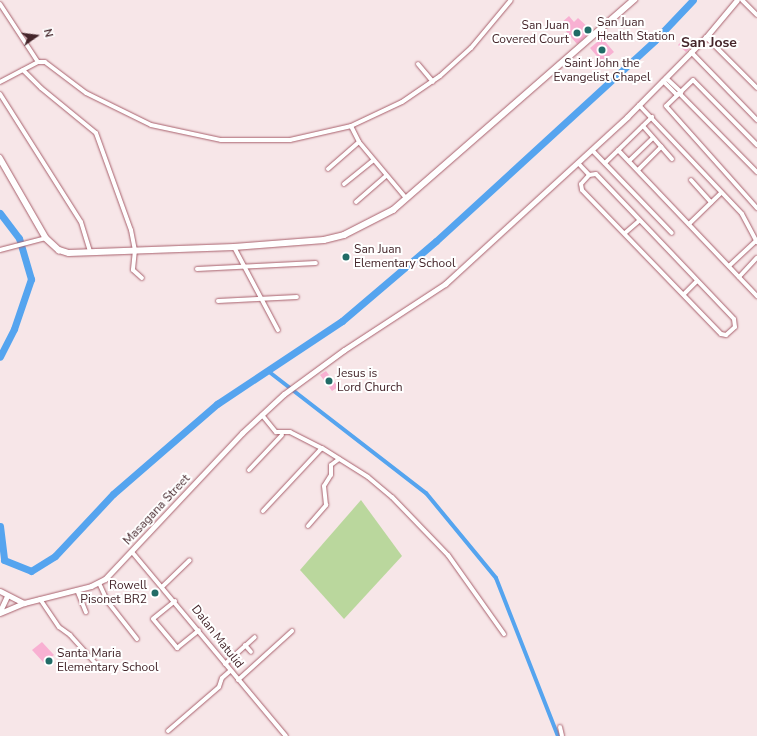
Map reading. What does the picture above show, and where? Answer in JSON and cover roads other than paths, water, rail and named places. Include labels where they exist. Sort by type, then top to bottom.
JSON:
[{"type":"main road","points":[[0,158],[46,238],[59,250],[69,253],[90,251],[234,247],[324,240],[344,235],[377,221],[406,198],[634,0]]},
{"type":"street","points":[[0,82],[38,62],[47,63],[86,93],[116,110],[151,125],[194,137],[236,141],[290,140],[351,126],[402,102],[432,82],[471,48],[511,0]]},
{"type":"street","name":"Masagana Street","points":[[0,612],[24,603],[99,583],[132,552],[262,415],[297,382],[446,284],[639,105],[706,37],[736,0]]},
{"type":"street","points":[[742,0],[757,15]]},
{"type":"street","points":[[0,4],[38,62]]},
{"type":"street","points":[[706,37],[757,88]]},
{"type":"street","points":[[691,52],[757,120]]},
{"type":"street","points":[[418,64],[432,82]]},
{"type":"street","points":[[23,70],[56,101],[93,128],[131,230],[135,250],[133,270],[142,278]]},
{"type":"street","points":[[665,79],[757,172]]},
{"type":"street","points":[[757,145],[693,80],[666,106],[757,208]]},
{"type":"street","points":[[0,94],[81,222],[90,251]]},
{"type":"street","points":[[639,105],[652,117],[742,214],[757,242],[729,266]]},
{"type":"street","points":[[605,163],[652,117]]},
{"type":"street","points":[[351,126],[359,142],[406,198]]},
{"type":"street","points":[[643,126],[672,159]]},
{"type":"street","points":[[629,161],[653,138]]},
{"type":"street","points":[[328,169],[359,142]]},
{"type":"street","points":[[638,170],[661,147]]},
{"type":"street","points":[[592,150],[672,233]]},
{"type":"street","points":[[618,150],[757,296]]},
{"type":"street","points":[[344,184],[374,160]]},
{"type":"street","points":[[578,163],[589,175]]},
{"type":"street","points":[[596,174],[639,221],[734,319],[735,326],[723,336],[581,188],[589,175],[596,174]]},
{"type":"street","points":[[356,202],[386,176]]},
{"type":"street","points":[[691,180],[711,202]]},
{"type":"street","points":[[689,224],[721,193]]},
{"type":"street","points":[[625,233],[639,221]]},
{"type":"street","points":[[0,250],[28,244],[46,238]]},
{"type":"street","points":[[234,247],[278,330]]},
{"type":"street","points":[[739,277],[757,258]]},
{"type":"street","points":[[197,269],[316,263]]},
{"type":"street","points":[[684,294],[697,281]]},
{"type":"street","points":[[218,301],[297,297]]},
{"type":"street","points":[[262,415],[282,435]]},
{"type":"street","points":[[249,470],[282,435],[290,432],[322,448],[368,477],[392,497],[448,555],[504,634]]},
{"type":"street","points":[[263,511],[322,448]]},
{"type":"street","points":[[308,526],[326,505],[324,486],[331,475],[330,465],[339,459]]},
{"type":"street","name":"Dalan Matulid","points":[[132,552],[163,586],[230,671],[286,736]]},
{"type":"street","points":[[163,586],[190,560]]},
{"type":"street","points":[[99,583],[108,602],[137,639]]},
{"type":"street","points":[[77,590],[86,612]]},
{"type":"street","points":[[0,591],[7,596],[24,603]]},
{"type":"street","points":[[0,612],[7,596]]},
{"type":"street","points":[[40,599],[58,627],[70,635],[94,663]]},
{"type":"street","points":[[175,601],[153,619],[177,648],[199,630]]},
{"type":"street","points":[[238,680],[292,631]]},
{"type":"street","points":[[225,664],[255,637]]},
{"type":"street","points":[[246,645],[250,652]]},
{"type":"street","points":[[168,731],[219,688],[222,678],[230,671]]},
{"type":"street","points":[[560,727],[562,736]]},
{"type":"waterway","points":[[0,526],[4,560],[31,571],[55,556],[113,494],[217,404],[342,321],[436,241],[655,40],[693,0]]},
{"type":"waterway","points":[[0,213],[19,238],[31,279],[14,329],[0,357]]},
{"type":"waterway","points":[[268,371],[426,493],[496,578],[558,736]]},
{"type":"place","name":"San Juan Health Station","points":[[588,30]]},
{"type":"place","name":"San Juan Covered Court","points":[[577,33]]},
{"type":"place","name":"Saint John the Evangelist Chapel","points":[[602,50]]},
{"type":"place","name":"San Juan Elementary School","points":[[346,257]]},
{"type":"place","name":"Jesus is Lord Church","points":[[329,381]]},
{"type":"place","name":"Rowell Pisonet BR2","points":[[155,593]]},
{"type":"place","name":"Santa Maria Elementary School","points":[[49,661]]},
{"type":"district","name":"San Jose","points":[[709,43]]}]
